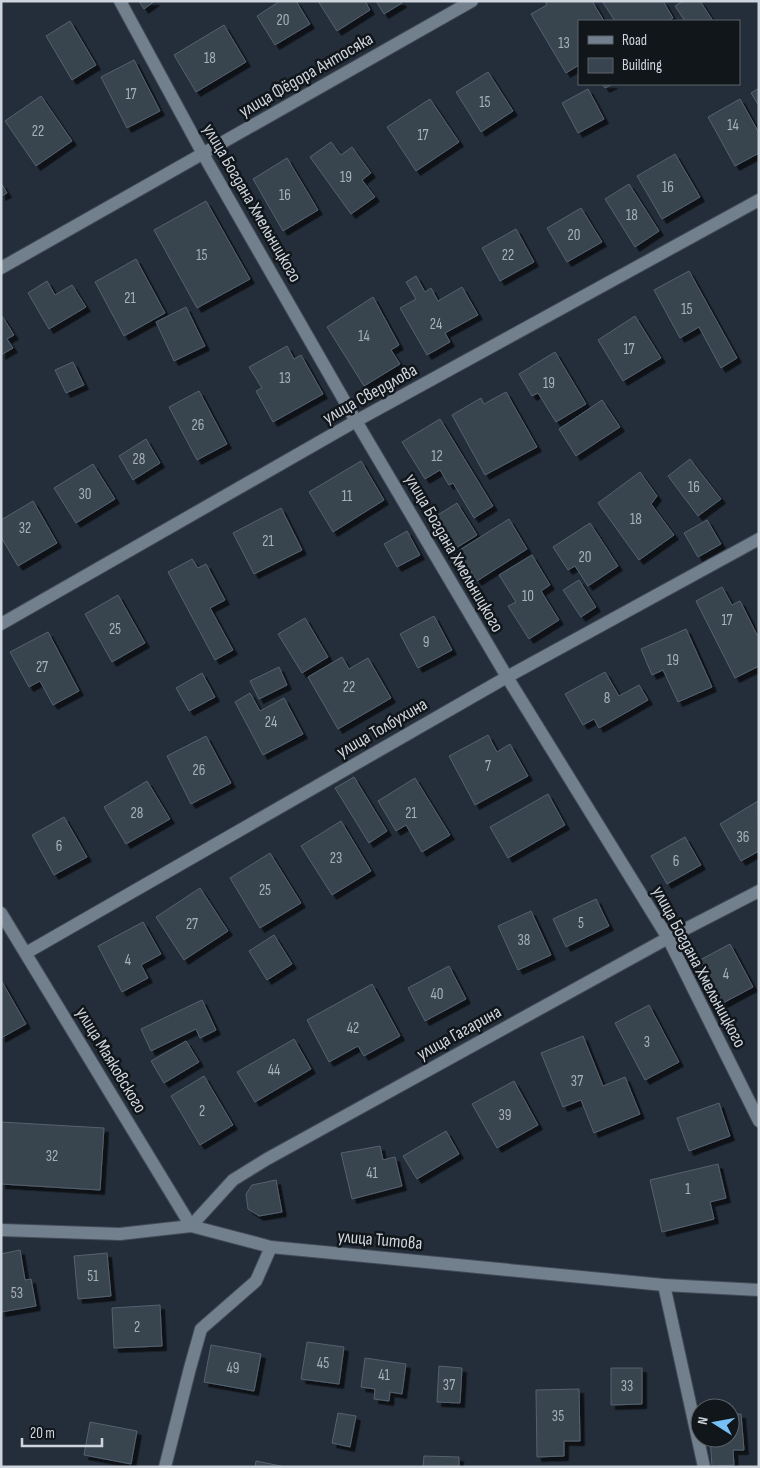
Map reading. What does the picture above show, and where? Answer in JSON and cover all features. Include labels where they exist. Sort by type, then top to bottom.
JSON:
[{"type":"street","name":"улица Богдана Хмельницкого","points":[[120,1],[203,154],[356,421],[507,677],[668,938],[759,1122]]},
{"type":"street","name":"улица Фёдора Антосяка","points":[[1,268],[472,1]]},
{"type":"street","name":"улица Свердлова","points":[[1,624],[356,421],[759,200]]},
{"type":"street","name":"улица Толбухина","points":[[26,953],[507,677],[759,539]]},
{"type":"street","name":"улица Гагарина","points":[[191,1226],[233,1180],[258,1164],[668,938],[759,891]]},
{"type":"street","name":"улица Маяковского","points":[[1,913],[191,1226]]},
{"type":"street","name":"улица Титова","points":[[1,1230],[120,1234],[191,1226],[271,1247],[664,1285],[759,1290]]},
{"type":"street","points":[[165,1467],[202,1329],[256,1281],[271,1247]]},
{"type":"street","points":[[664,1285],[704,1467]]},
{"type":"building","points":[[139,1],[155,1],[144,9]]},
{"type":"building","points":[[280,1],[296,1],[310,24],[275,45],[257,16]]},
{"type":"building","points":[[318,1],[365,1],[370,10],[337,31]]},
{"type":"building","points":[[376,1],[401,1],[402,3],[384,14]]},
{"type":"building","points":[[545,1],[592,1],[603,20],[578,20],[578,66],[566,73],[531,14],[547,5]]},
{"type":"building","points":[[602,1],[663,1],[673,18],[670,20],[614,20]]},
{"type":"building","points":[[683,1],[700,1],[712,20],[684,20],[675,6]]},
{"type":"building","points":[[70,21],[96,65],[72,80],[46,36]]},
{"type":"building","points":[[224,25],[246,62],[196,92],[174,55]]},
{"type":"building","points":[[134,60],[160,111],[127,128],[101,77]]},
{"type":"building","points":[[488,72],[513,111],[481,132],[456,92]]},
{"type":"building","points":[[759,88],[759,106],[751,93]]},
{"type":"building","points":[[588,89],[604,119],[578,133],[562,103]]},
{"type":"building","points":[[41,96],[72,141],[36,166],[5,121]]},
{"type":"building","points":[[430,99],[459,142],[416,171],[387,127]]},
{"type":"building","points":[[740,99],[759,133],[759,153],[735,166],[708,117]]},
{"type":"building","points":[[331,142],[341,155],[352,147],[371,173],[362,180],[375,197],[351,214],[310,157]]},
{"type":"building","points":[[675,154],[700,197],[662,219],[637,176]]},
{"type":"building","points":[[287,158],[318,210],[283,231],[253,179]]},
{"type":"building","points":[[1,183],[7,193],[1,196]]},
{"type":"building","points":[[629,184],[659,231],[635,247],[605,199]]},
{"type":"building","points":[[206,201],[250,279],[197,308],[154,230]]},
{"type":"building","points":[[581,208],[602,242],[567,262],[547,228]]},
{"type":"building","points":[[516,229],[534,262],[500,281],[482,248]]},
{"type":"building","points":[[136,259],[165,313],[124,336],[95,282]]},
{"type":"building","points":[[689,271],[737,358],[721,368],[699,327],[680,338],[654,290]]},
{"type":"building","points":[[416,276],[425,292],[431,288],[438,301],[462,287],[478,315],[445,333],[450,342],[427,355],[400,308],[416,299],[406,282]]},
{"type":"building","points":[[47,281],[55,295],[72,285],[86,307],[49,329],[28,293]]},
{"type":"building","points":[[373,297],[399,345],[391,350],[400,364],[364,386],[327,327]]},
{"type":"building","points":[[186,307],[205,346],[174,361],[156,322]]},
{"type":"building","points":[[2,316],[14,335],[7,339],[13,348],[1,355]]},
{"type":"building","points":[[635,316],[661,358],[623,381],[598,340]]},
{"type":"building","points":[[287,346],[294,359],[301,355],[323,394],[273,422],[256,391],[262,388],[249,367]]},
{"type":"building","points":[[555,352],[586,404],[556,422],[538,393],[532,396],[519,374]]},
{"type":"building","points":[[73,362],[84,385],[66,393],[55,370]]},
{"type":"building","points":[[199,391],[227,444],[197,460],[169,407]]},
{"type":"building","points":[[506,392],[537,447],[485,475],[452,415],[481,398],[484,404]]},
{"type":"building","points":[[602,400],[620,427],[576,456],[559,429]]},
{"type":"building","points":[[440,419],[493,506],[474,518],[453,483],[449,485],[440,470],[425,479],[402,442]]},
{"type":"building","points":[[146,439],[160,463],[133,480],[119,456]]},
{"type":"building","points":[[690,459],[721,499],[698,516],[668,476]]},
{"type":"building","points":[[361,461],[384,500],[333,532],[309,492]]},
{"type":"building","points":[[93,464],[115,499],[76,523],[54,488]]},
{"type":"building","points":[[640,472],[657,496],[651,504],[674,535],[639,560],[598,503]]},
{"type":"building","points":[[33,501],[57,543],[18,566],[1,537],[1,520]]},
{"type":"building","points":[[457,503],[477,535],[453,550],[433,518]]},
{"type":"building","points":[[281,508],[302,550],[254,574],[233,533]]},
{"type":"building","points":[[509,519],[527,549],[477,581],[458,551]]},
{"type":"building","points":[[707,520],[721,544],[698,557],[684,533]]},
{"type":"building","points":[[590,523],[618,566],[588,586],[575,566],[568,570],[553,547]]},
{"type":"building","points":[[407,531],[420,555],[397,567],[384,544]]},
{"type":"building","points":[[532,555],[550,585],[541,591],[559,620],[529,639],[508,606],[516,602],[499,575]]},
{"type":"building","points":[[192,559],[198,568],[206,564],[225,600],[210,608],[233,650],[215,660],[168,572]]},
{"type":"building","points":[[579,580],[596,607],[581,617],[563,590]]},
{"type":"building","points":[[722,587],[732,605],[740,601],[757,635],[759,635],[759,666],[735,678],[696,601]]},
{"type":"building","points":[[118,595],[145,643],[112,662],[85,614]]},
{"type":"building","points":[[434,616],[452,650],[418,668],[400,634]]},
{"type":"building","points":[[305,618],[328,657],[302,673],[278,634]]},
{"type":"building","points":[[686,629],[712,687],[678,702],[663,670],[652,675],[641,649]]},
{"type":"building","points":[[48,632],[79,691],[53,705],[40,681],[29,687],[10,652]]},
{"type":"building","points":[[342,657],[349,669],[368,658],[391,698],[338,729],[308,677]]},
{"type":"building","points":[[279,667],[287,685],[259,699],[250,681]]},
{"type":"building","points":[[605,672],[619,696],[639,685],[648,700],[599,728],[594,719],[583,725],[565,694]]},
{"type":"building","points":[[202,673],[215,697],[189,711],[176,688]]},
{"type":"building","points":[[250,693],[260,711],[284,698],[303,734],[263,755],[235,702]]},
{"type":"building","points":[[488,735],[497,752],[510,744],[528,776],[475,805],[449,756]]},
{"type":"building","points":[[206,736],[231,783],[191,804],[167,756]]},
{"type":"building","points":[[354,777],[387,831],[369,843],[335,788]]},
{"type":"building","points":[[415,778],[450,835],[422,852],[406,825],[396,831],[378,801]]},
{"type":"building","points":[[147,781],[170,819],[126,844],[104,807]]},
{"type":"building","points":[[548,794],[565,825],[508,858],[490,827]]},
{"type":"building","points":[[758,801],[759,851],[741,861],[720,824]]},
{"type":"building","points":[[64,817],[87,857],[54,875],[32,835]]},
{"type":"building","points":[[341,821],[371,871],[332,895],[301,846]]},
{"type":"building","points":[[685,837],[701,865],[667,884],[651,856]]},
{"type":"building","points":[[270,853],[301,903],[260,928],[230,878]]},
{"type":"building","points":[[200,888],[228,931],[184,960],[156,917]]},
{"type":"building","points":[[596,899],[609,926],[566,947],[553,919]]},
{"type":"building","points":[[531,911],[551,955],[518,970],[498,926]]},
{"type":"building","points":[[143,922],[161,954],[141,965],[148,978],[122,992],[98,946]]},
{"type":"building","points":[[274,935],[292,964],[267,980],[249,951]]},
{"type":"building","points":[[730,944],[753,987],[723,1003],[700,960]]},
{"type":"building","points":[[449,966],[466,999],[425,1021],[408,988]]},
{"type":"building","points":[[1,980],[26,1024],[1,1038]]},
{"type":"building","points":[[372,984],[400,1036],[364,1056],[358,1046],[329,1062],[307,1020]]},
{"type":"building","points":[[202,1000],[216,1030],[200,1038],[196,1029],[151,1051],[141,1029]]},
{"type":"building","points":[[649,1005],[679,1062],[645,1080],[615,1023]]},
{"type":"building","points":[[583,1036],[603,1086],[625,1077],[640,1114],[594,1133],[581,1100],[563,1107],[541,1053]]},
{"type":"building","points":[[294,1039],[311,1069],[255,1102],[237,1072]]},
{"type":"building","points":[[186,1041],[199,1062],[164,1083],[151,1061]]},
{"type":"building","points":[[204,1076],[233,1125],[200,1145],[171,1096]]},
{"type":"building","points":[[514,1081],[538,1125],[497,1148],[472,1104]]},
{"type":"building","points":[[719,1103],[730,1136],[689,1151],[677,1118]]},
{"type":"building","points":[[1,1122],[104,1128],[100,1190],[1,1184]]},
{"type":"building","points":[[446,1131],[459,1154],[417,1179],[403,1156]]},
{"type":"building","points":[[380,1146],[383,1160],[395,1157],[402,1186],[352,1199],[341,1153]]},
{"type":"building","points":[[718,1164],[726,1198],[710,1202],[714,1219],[662,1232],[650,1180]]},
{"type":"building","points":[[276,1180],[282,1212],[259,1216],[248,1209],[246,1194],[252,1185]]},
{"type":"building","points":[[20,1250],[25,1280],[31,1279],[36,1306],[1,1312],[1,1254]]},
{"type":"building","points":[[107,1253],[111,1296],[78,1299],[74,1256]]},
{"type":"building","points":[[160,1305],[162,1346],[114,1348],[112,1308]]},
{"type":"building","points":[[307,1342],[344,1347],[339,1384],[301,1379]]},
{"type":"building","points":[[211,1345],[261,1354],[254,1391],[204,1382]]},
{"type":"building","points":[[365,1358],[406,1364],[402,1394],[390,1392],[389,1401],[374,1399],[375,1389],[361,1387]]},
{"type":"building","points":[[439,1366],[462,1368],[460,1403],[437,1402]]},
{"type":"building","points":[[611,1368],[642,1368],[642,1404],[611,1405]]},
{"type":"building","points":[[579,1389],[580,1441],[564,1441],[564,1456],[537,1457],[536,1390]]},
{"type":"building","points":[[338,1413],[356,1416],[350,1447],[332,1443]]},
{"type":"building","points":[[741,1414],[744,1450],[733,1450],[734,1465],[712,1466],[711,1448],[740,1448]]},
{"type":"building","points":[[90,1422],[137,1431],[131,1464],[84,1455]]},
{"type":"building","points":[[424,1456],[459,1457],[459,1467],[423,1467]]},
{"type":"building","points":[[256,1461],[286,1467],[255,1467]]}]
